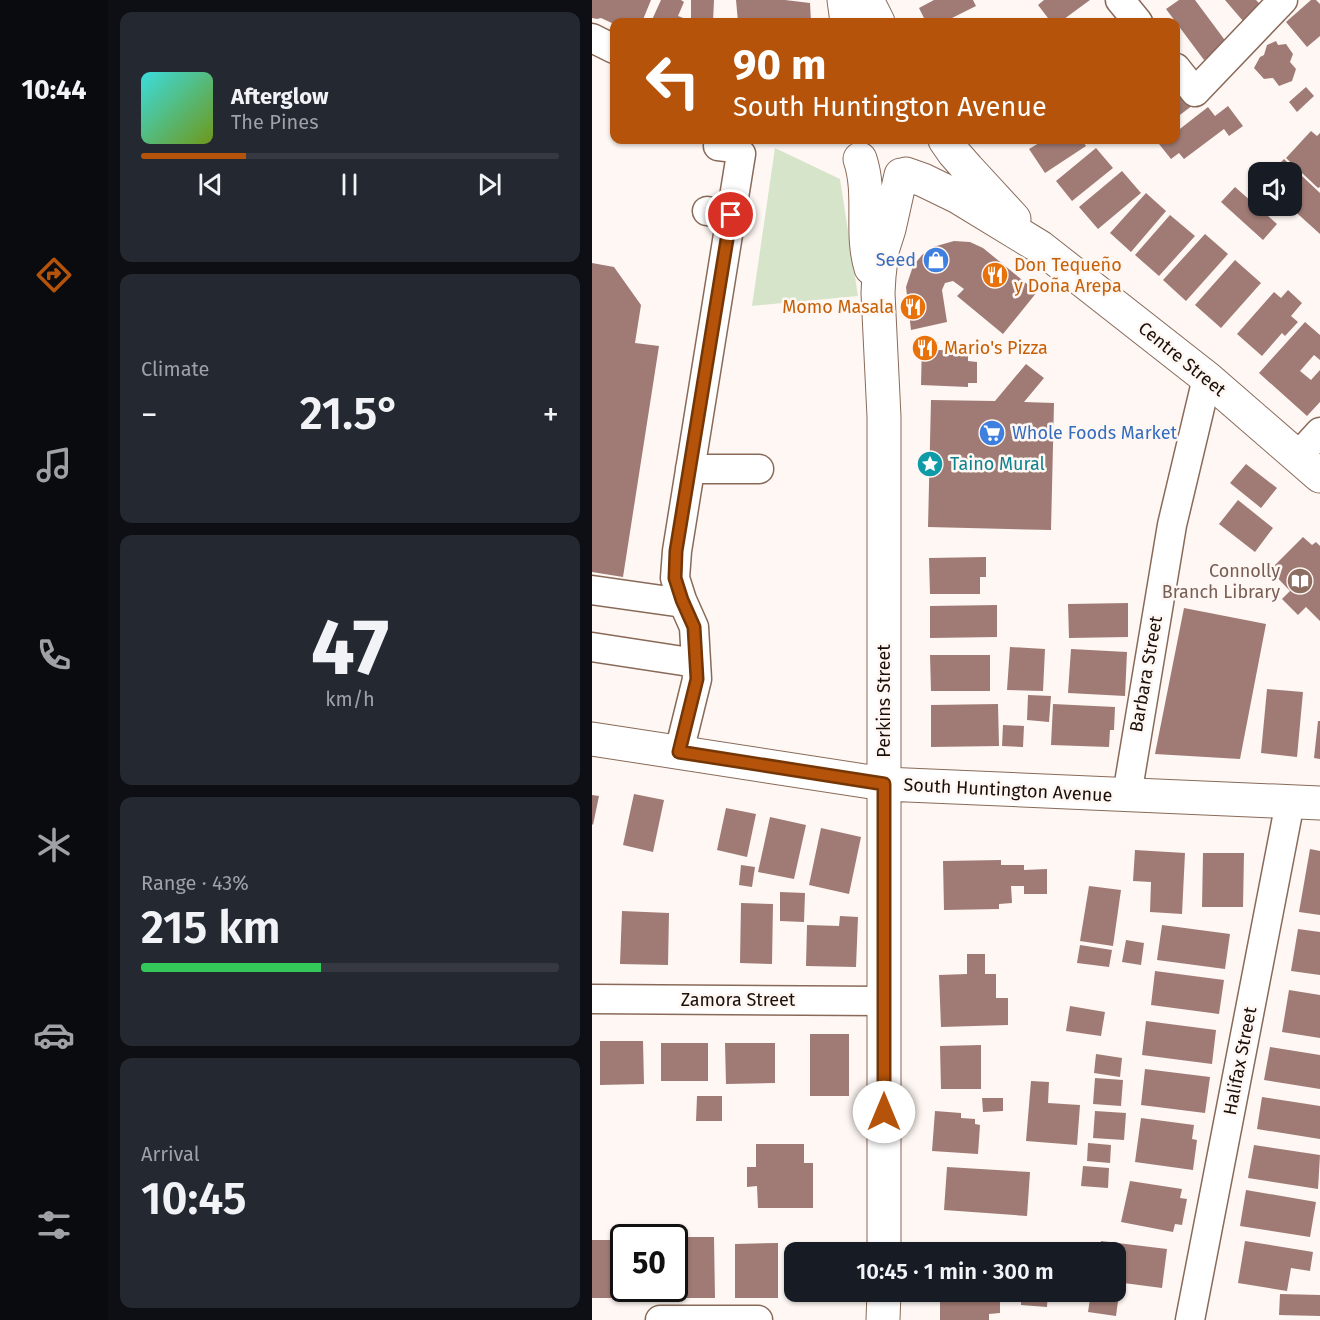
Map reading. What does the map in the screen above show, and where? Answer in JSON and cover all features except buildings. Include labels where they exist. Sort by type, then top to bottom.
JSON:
[{"type":"main road","points":[[844,0],[846,18]]},
{"type":"main road","points":[[867,0],[876,18]]},
{"type":"main road","points":[[904,174],[917,170],[925,163],[932,156],[937,144]]},
{"type":"main road","name":"Centre Street","points":[[948,144],[1040,247]]},
{"type":"main road","name":"Centre Street","points":[[856,149],[868,166],[877,172],[887,175],[904,174],[923,180],[958,197],[1040,247],[1207,378],[1309,466]]},
{"type":"main road","name":"Perkins Street","points":[[856,149],[866,185],[866,250],[878,293]]},
{"type":"main road","name":"Perkins Street","points":[[884,1242],[884,417],[878,293],[880,264],[904,174]]},
{"type":"main road","name":"South Huntington Avenue","points":[[592,739],[884,784],[1305,803]]},
{"type":"main road","points":[[883,1320],[884,1302]]},
{"type":"street","points":[[1120,0],[1135,18]]},
{"type":"street","points":[[1180,73],[1195,92],[1284,0]]},
{"type":"street","points":[[592,39],[610,47]]},
{"type":"street","points":[[679,752],[697,679],[694,627],[675,578],[676,551],[690,469],[719,213],[741,154],[735,148],[718,146]]},
{"type":"street","name":"Barbara Street","points":[[1127,795],[1172,525],[1207,378]]},
{"type":"street","points":[[1309,466],[1320,432]]},
{"type":"street","points":[[690,469],[758,469]]},
{"type":"street","points":[[592,590],[683,603]]},
{"type":"street","points":[[592,647],[696,663]]},
{"type":"street","name":"Halifax Street","points":[[1190,1320],[1305,803]]},
{"type":"street","name":"Zamora Street","points":[[592,999],[884,1001]]},
{"type":"street","points":[[660,1320],[758,1320]]},
{"type":"green space","points":[[775,148],[840,179],[858,296],[752,306]]},
{"type":"place","name":"Seed","points":[[936,260]]},
{"type":"place","name":"Don Tequeño y Doña Arepa","points":[[995,275]]},
{"type":"place","name":"Momo Masala","points":[[913,307]]},
{"type":"place","name":"Mario's Pizza","points":[[925,348]]},
{"type":"place","name":"Whole Foods Market","points":[[992,433]]},
{"type":"place","name":"Taino Mural","points":[[930,464]]},
{"type":"place","name":"Connolly Branch Library","points":[[1300,581]]},
{"type":"route","points":[[731,215],[676,551],[675,578],[694,627],[697,679],[679,752],[884,784],[884,1112]]}]
